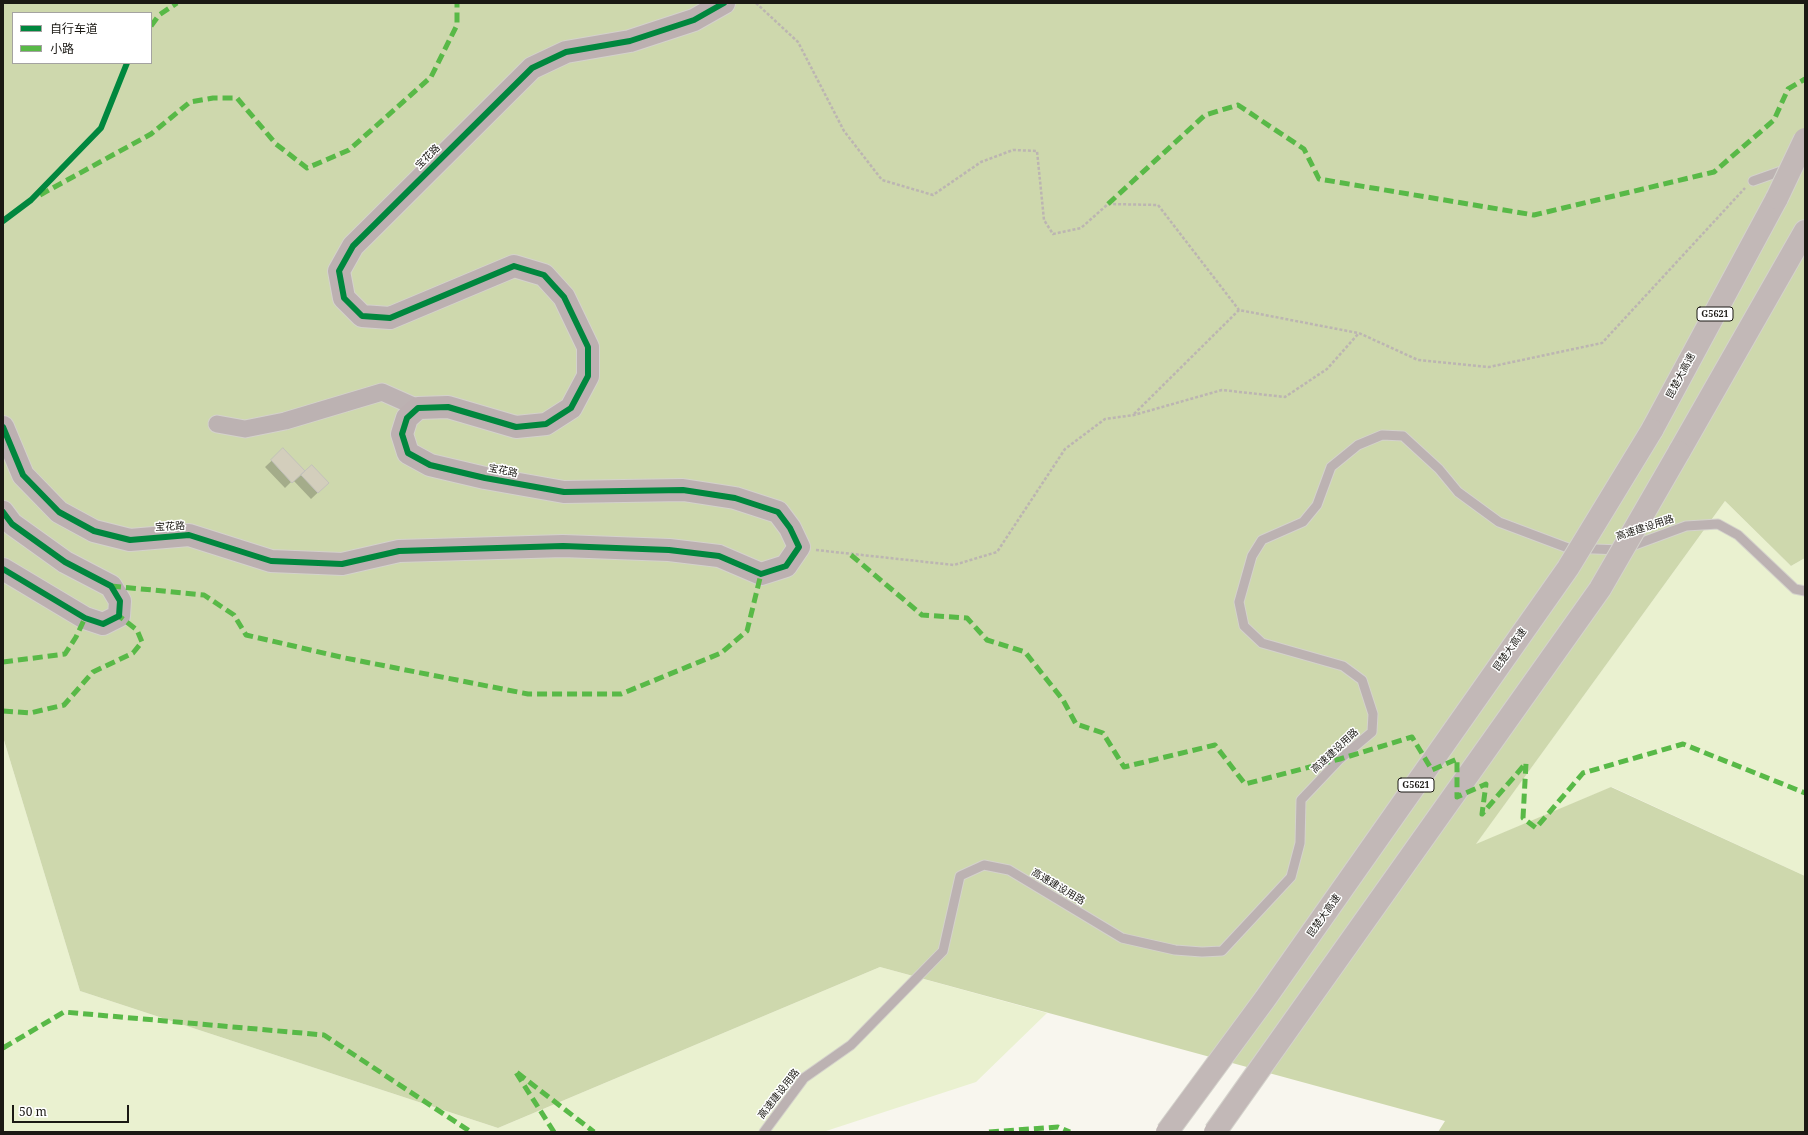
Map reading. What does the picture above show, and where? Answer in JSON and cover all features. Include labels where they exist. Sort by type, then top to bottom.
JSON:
[{"type":"highway","name":"昆楚大高速","points":[[1167,1132],[1265,999],[1568,568],[1652,430],[1777,198],[1805,139]]},
{"type":"highway","points":[[1215,1132],[1600,589],[1805,231]]},
{"type":"main road","name":"宝花路","points":[[3,427],[24,475],[59,512],[94,531],[130,540],[189,535],[271,561],[342,564],[399,551],[571,547],[669,550],[719,556],[761,574],[786,566],[799,547],[790,528],[778,512],[735,498],[683,490],[564,492],[485,478],[430,465],[408,453],[402,434],[407,418],[418,408],[448,407],[516,427],[546,424],[571,408],[588,376],[588,347],[564,297],[544,275],[514,266],[390,318],[362,316],[344,298],[339,271],[354,246],[532,68],[566,52],[630,41],[694,20],[724,3]]},
{"type":"main road","points":[[3,512],[12,524],[60,558],[111,586],[120,601],[120,616],[103,624],[85,618],[3,569]]},
{"type":"street","points":[[217,424],[245,429],[285,421],[382,392],[418,408]]},
{"type":"lane","points":[[1753,181],[1805,162]]},
{"type":"lane","name":"高速建设用路","points":[[764,1132],[804,1078],[851,1044],[942,951],[960,876],[984,865],[1009,870],[1122,938],[1175,950],[1202,952],[1222,951],[1291,877],[1300,843],[1301,800],[1340,759],[1372,732],[1373,714],[1362,680],[1343,666],[1262,643],[1244,626],[1239,602],[1252,556],[1262,540],[1303,522],[1317,505],[1331,467],[1358,445],[1382,435],[1403,436],[1439,469],[1458,492],[1499,522],[1568,548],[1622,550],[1686,526],[1718,524],[1738,535],[1795,589],[1805,591]]},
{"type":"path","points":[[756,3],[798,42],[844,131],[882,180],[933,196],[982,162],[1013,150],[1037,151],[1044,220],[1053,234],[1081,228],[1108,204],[1158,204],[1240,310],[1359,333],[1418,360],[1489,367],[1602,343],[1753,181]]},
{"type":"path","points":[[1134,415],[1240,310]]},
{"type":"path","points":[[799,547],[851,555],[954,565],[997,552],[1065,449],[1105,419],[1134,415],[1222,390],[1285,397],[1327,369],[1359,333]]},
{"type":"green space","points":[[3,3],[1805,3],[1805,558],[1791,566],[1725,501],[1476,844],[1611,787],[1805,876],[1805,1132],[1438,1132],[1445,1121],[880,967],[498,1128],[80,991],[3,737]]},
{"type":"green space","points":[[1725,501],[1791,566],[1805,558],[1805,876],[1612,787],[1475,845]]},
{"type":"green space","points":[[3,737],[80,991],[498,1128],[880,967],[1047,1013],[976,1082],[823,1132],[3,1132]]},
{"type":"building","points":[[283,448],[305,471],[292,483],[271,460]]},
{"type":"building","points":[[312,465],[329,483],[318,493],[301,475]]},
{"type":"marked path","points":[[152,25],[159,15],[177,3]]},
{"type":"marked path","points":[[40,195],[151,134],[190,102],[213,98],[237,98],[276,144],[307,168],[349,150],[431,77],[457,25],[457,3]]},
{"type":"marked path","points":[[1108,204],[1205,115],[1238,105],[1304,149],[1319,179],[1534,215],[1714,172],[1774,120],[1788,89],[1805,79]]},
{"type":"marked path","points":[[851,555],[922,615],[967,618],[987,640],[1025,652],[1063,700],[1076,724],[1103,733],[1124,767],[1215,745],[1245,784],[1340,759],[1412,737],[1432,770],[1457,759],[1457,797],[1486,784],[1482,814],[1526,763],[1523,818],[1536,828],[1583,773],[1683,744],[1805,793]]},
{"type":"marked path","points":[[111,586],[204,595],[234,615],[246,635],[345,658],[528,694],[621,694],[721,653],[747,631],[761,574]]},
{"type":"marked path","points":[[3,711],[30,713],[64,705],[93,672],[133,653],[142,642],[137,630],[119,616]]},
{"type":"marked path","points":[[3,662],[65,654],[76,637],[85,618]]},
{"type":"marked path","points":[[3,1048],[64,1012],[324,1035],[471,1132]]},
{"type":"marked path","points":[[554,1132],[515,1071],[594,1132]]},
{"type":"marked path","points":[[989,1132],[1058,1127],[1070,1132]]},
{"type":"cycle path","points":[[3,427],[23,475],[59,512],[94,531],[130,540],[189,535],[271,561],[342,564],[399,551],[563,546],[669,550],[719,556],[761,574],[786,566],[799,547],[790,528],[778,512],[735,498],[683,490],[564,492],[485,478],[430,465],[408,453],[402,434],[407,418],[418,408],[448,407],[516,427],[546,424],[571,408],[588,376],[588,347],[564,297],[544,275],[514,266],[390,318],[362,316],[344,298],[339,271],[353,246],[532,68],[566,52],[630,41],[694,20],[724,3]]},
{"type":"cycle path","points":[[3,221],[31,200],[101,128],[127,64]]},
{"type":"cycle path","points":[[3,512],[12,524],[65,562],[111,586],[120,601],[119,616],[103,624],[85,618],[3,569]]}]
